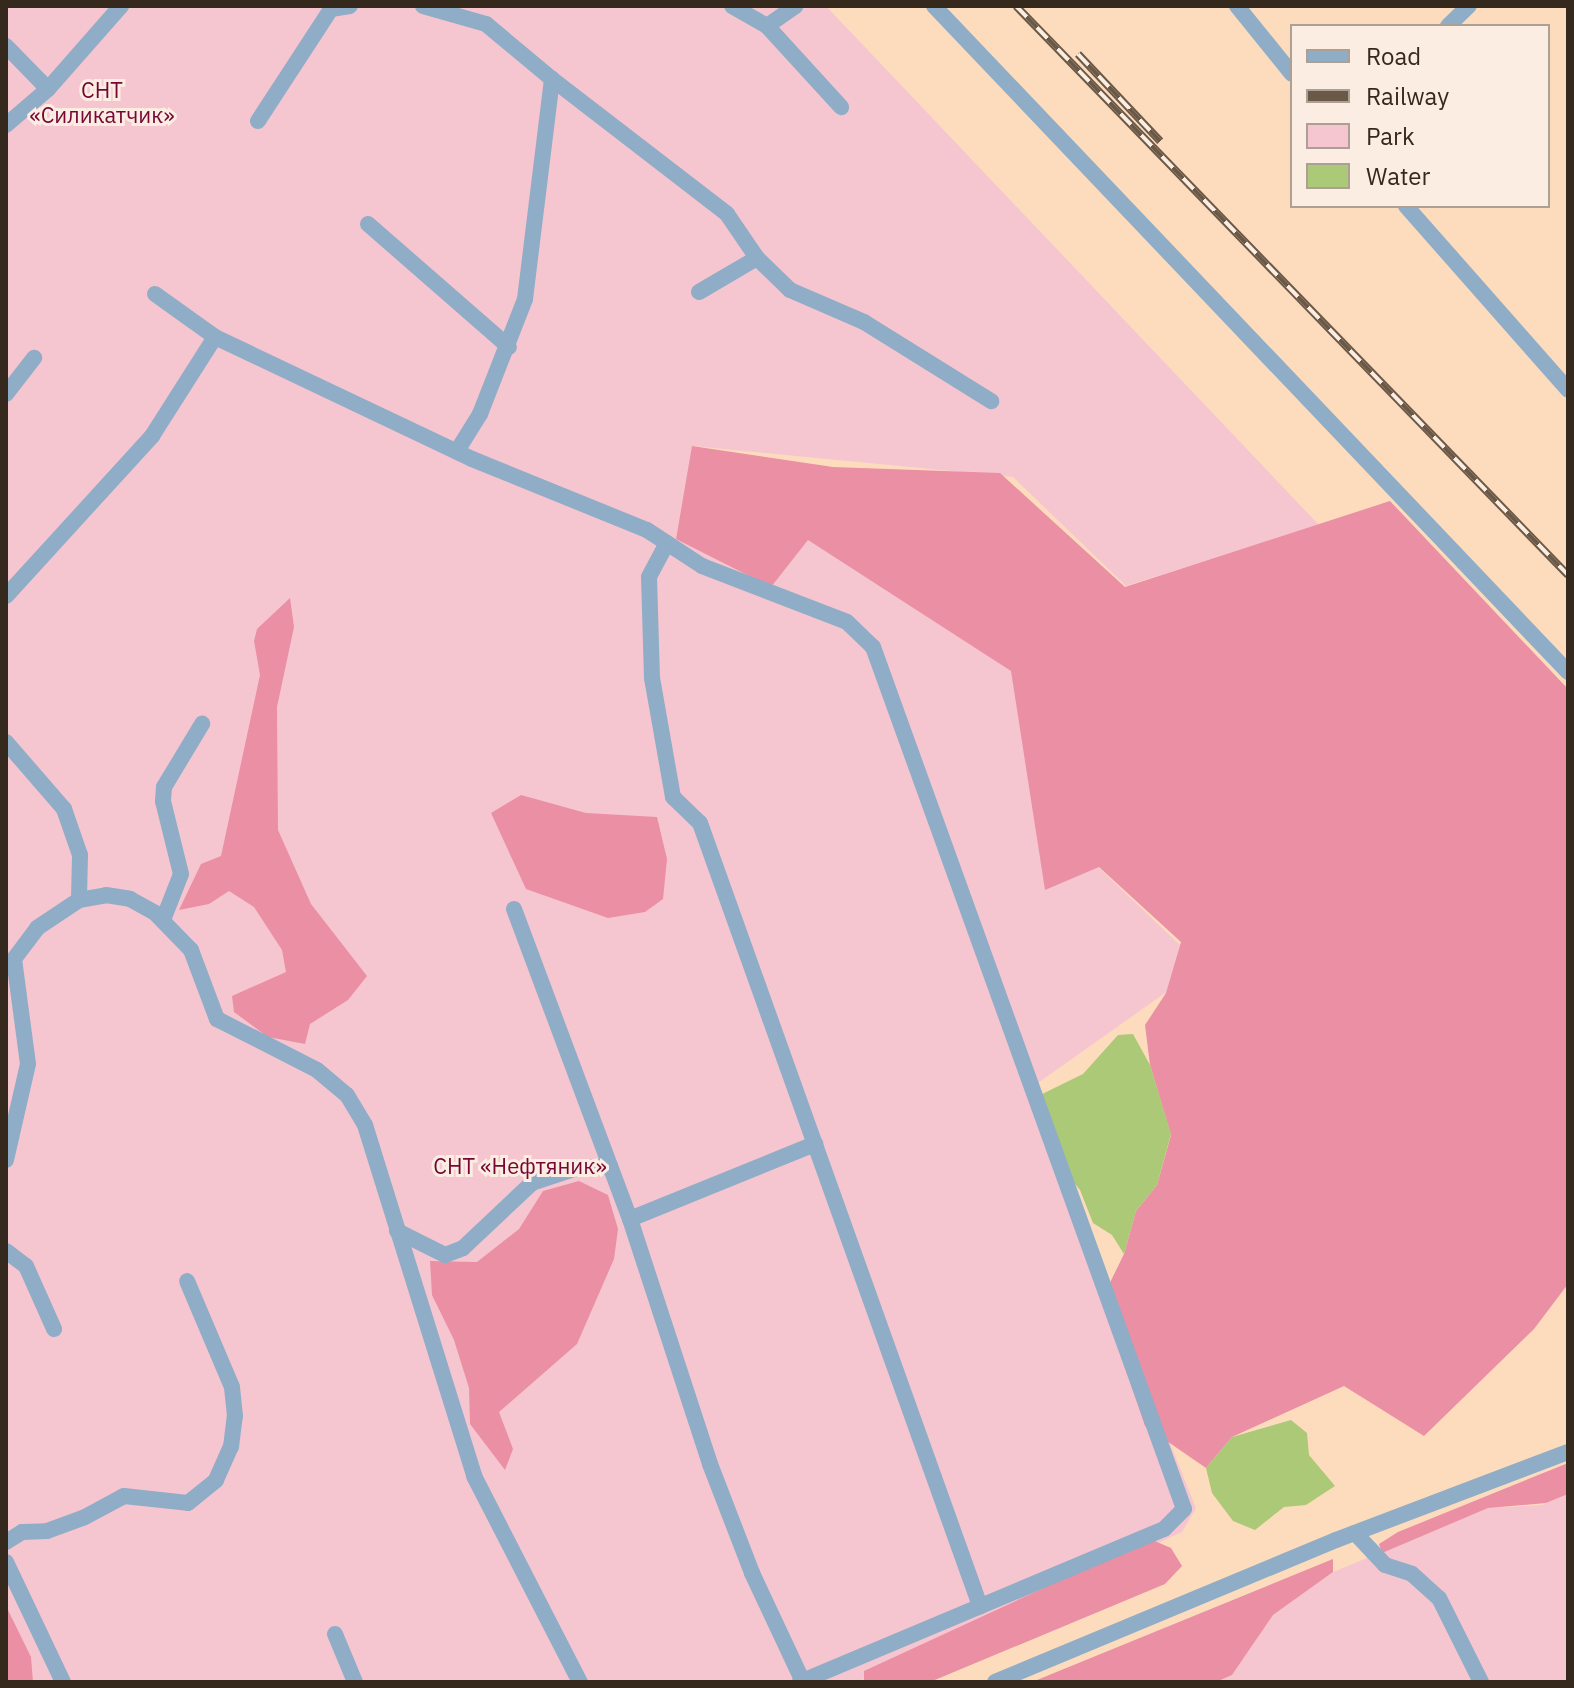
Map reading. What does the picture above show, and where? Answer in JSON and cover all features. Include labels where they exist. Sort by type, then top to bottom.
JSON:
[{"type":"street","points":[[6,125],[48,89],[121,6]]},
{"type":"street","points":[[258,121],[331,9],[350,6]]},
{"type":"street","points":[[423,6],[486,24],[727,214],[757,258],[790,290],[864,322],[991,401]]},
{"type":"street","points":[[732,6],[767,26],[841,107]]},
{"type":"street","points":[[767,26],[796,6]]},
{"type":"street","points":[[934,6],[1568,672]]},
{"type":"street","points":[[1237,6],[1290,72]]},
{"type":"street","points":[[1450,24],[1469,6]]},
{"type":"street","points":[[6,46],[48,89]]},
{"type":"street","points":[[457,451],[509,347],[525,299],[552,79]]},
{"type":"street","points":[[1408,208],[1568,390]]},
{"type":"street","points":[[368,224],[509,347]]},
{"type":"street","points":[[699,292],[757,258]]},
{"type":"street","points":[[155,294],[215,337],[457,451],[647,530],[702,566],[847,622],[873,647],[1010,1036],[1177,1480],[1184,1509],[1164,1529],[802,1682],[752,1573],[710,1464],[630,1219],[514,909]]},
{"type":"street","points":[[6,596],[152,436],[215,337]]},
{"type":"street","points":[[6,394],[34,358]]},
{"type":"street","points":[[667,543],[649,577],[652,678],[673,797],[700,823],[980,1606]]},
{"type":"street","points":[[163,920],[181,874],[163,801],[164,787],[202,724]]},
{"type":"street","points":[[6,742],[64,809],[80,855],[79,900]]},
{"type":"street","points":[[6,1160],[28,1064],[14,959],[37,928],[79,900],[106,895],[130,899],[163,920],[191,950],[217,1019],[234,1032],[293,1056],[347,1095],[365,1125],[474,1476],[580,1682]]},
{"type":"street","points":[[630,1219],[815,1144]]},
{"type":"street","points":[[397,1231],[445,1255],[463,1248],[532,1183],[577,1168],[610,1166]]},
{"type":"street","points":[[6,1251],[26,1266],[54,1329]]},
{"type":"street","points":[[6,1542],[22,1532],[47,1531],[85,1517],[124,1496],[188,1503],[216,1480],[231,1447],[235,1416],[232,1387],[187,1281]]},
{"type":"street","points":[[995,1682],[1355,1533],[1568,1452]]},
{"type":"street","points":[[1355,1533],[1385,1565],[1412,1574],[1439,1598],[1481,1682]]},
{"type":"street","points":[[6,1562],[63,1682]]},
{"type":"street","points":[[335,1634],[355,1682]]},
{"type":"green space","name":"СНТ «Нефтяник»","points":[[6,6],[826,6],[1319,525],[1126,586],[1013,477],[693,446],[676,538],[770,587],[805,536],[1014,666],[1098,867],[1180,945],[1168,991],[1028,1090],[1196,1508],[1182,1532],[858,1682],[6,1682]]},
{"type":"green space","points":[[1568,1494],[1568,1682],[1216,1682],[1232,1675],[1273,1615],[1333,1572],[1488,1508],[1542,1505]]},
{"type":"shaded area","points":[[692,446],[833,467],[1000,473],[1125,587],[1390,501],[1568,689],[1568,1284],[1534,1329],[1424,1436],[1344,1386],[1232,1437],[1206,1468],[1145,1426],[1102,1299],[1124,1254],[1136,1211],[1157,1185],[1171,1135],[1150,1065],[1145,1025],[1166,993],[1181,942],[1099,867],[1045,890],[1011,671],[808,540],[771,587],[676,539]]},
{"type":"shaded area","points":[[290,598],[294,627],[277,707],[278,830],[311,904],[367,976],[348,1000],[310,1024],[305,1044],[268,1037],[234,1012],[232,996],[286,972],[282,950],[254,907],[229,891],[209,904],[179,910],[201,864],[221,856],[260,675],[254,641],[257,629]]},
{"type":"shaded area","points":[[521,795],[586,813],[657,817],[667,859],[663,899],[645,912],[608,918],[526,889],[491,813]]},
{"type":"shaded area","points":[[579,1181],[608,1195],[618,1229],[614,1259],[577,1344],[499,1412],[513,1449],[505,1470],[470,1424],[469,1388],[454,1340],[432,1295],[430,1261],[477,1262],[519,1229],[543,1191]]},
{"type":"shaded area","points":[[1568,1463],[1568,1494],[1546,1503],[1488,1508],[1382,1553],[1379,1544],[1398,1532]]},
{"type":"shaded area","points":[[1150,1539],[1171,1548],[1182,1566],[1165,1584],[930,1682],[864,1682],[864,1671]]},
{"type":"shaded area","points":[[1333,1559],[1333,1572],[1273,1615],[1232,1675],[1216,1682],[1032,1682]]},
{"type":"shaded area","points":[[6,1606],[31,1657],[33,1682],[6,1682]]},
{"type":"water","points":[[1133,1034],[1150,1065],[1171,1134],[1157,1185],[1136,1211],[1124,1254],[1112,1235],[1093,1223],[1080,1190],[1062,1168],[1036,1097],[1083,1074],[1118,1035]]},
{"type":"water","points":[[1291,1420],[1307,1433],[1309,1455],[1335,1486],[1306,1505],[1284,1507],[1255,1530],[1233,1521],[1212,1493],[1206,1468],[1232,1437]]},
{"type":"railway","points":[[1016,6],[1568,575]]},
{"type":"railway","points":[[1078,54],[1160,141]]},
{"type":"park label","name":"СНТ «Силикатчик»","points":[[102,102]]}]
